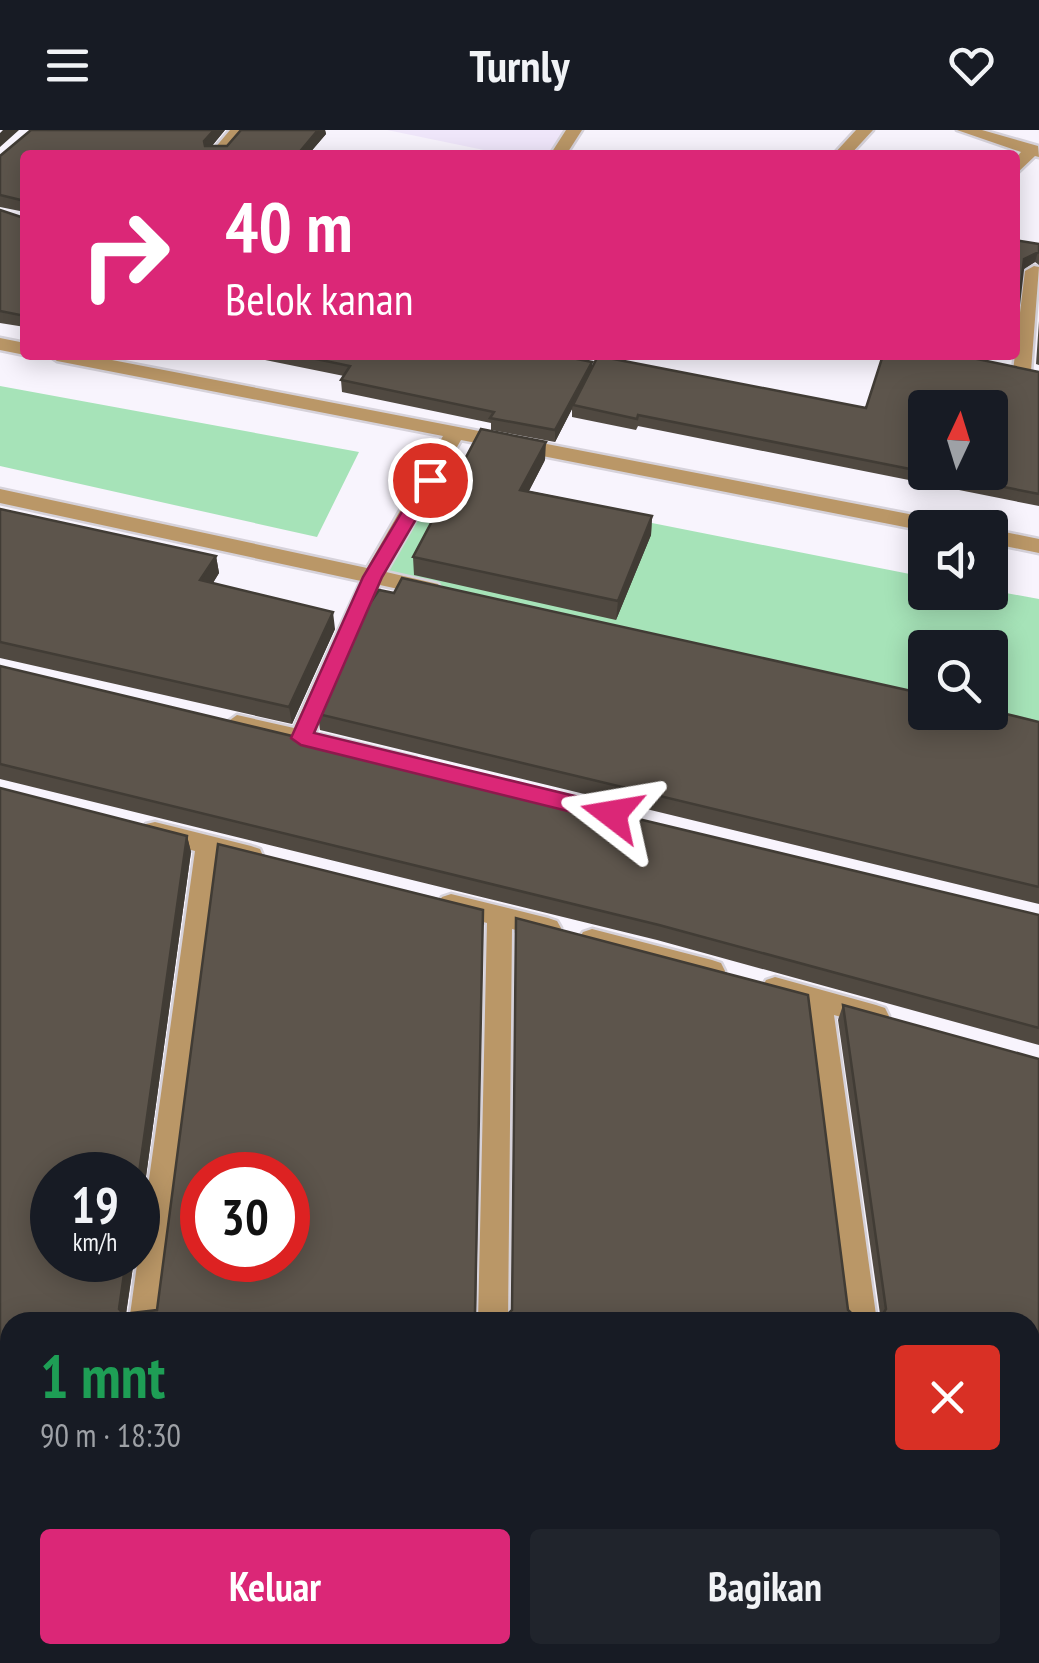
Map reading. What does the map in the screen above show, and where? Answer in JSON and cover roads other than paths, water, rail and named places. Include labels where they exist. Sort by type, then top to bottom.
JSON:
[{"type":"street","points":[[221,150],[239,130]]},
{"type":"street","points":[[846,150],[865,130]]},
{"type":"street","points":[[965,130],[1036,150]]},
{"type":"street","points":[[1021,371],[1034,271]]},
{"type":"street","points":[[84,360],[908,521]]},
{"type":"street","points":[[301,738],[373,577],[456,432]]},
{"type":"street","points":[[0,496],[449,594]]},
{"type":"street","points":[[1008,540],[1039,546]]},
{"type":"street","points":[[207,716],[437,771]]},
{"type":"street","points":[[132,825],[266,860]]},
{"type":"street","points":[[145,1312],[208,845]]},
{"type":"street","points":[[422,897],[892,1021]]},
{"type":"street","points":[[493,1312],[500,916]]},
{"type":"street","points":[[820,1001],[861,1312]]}]
